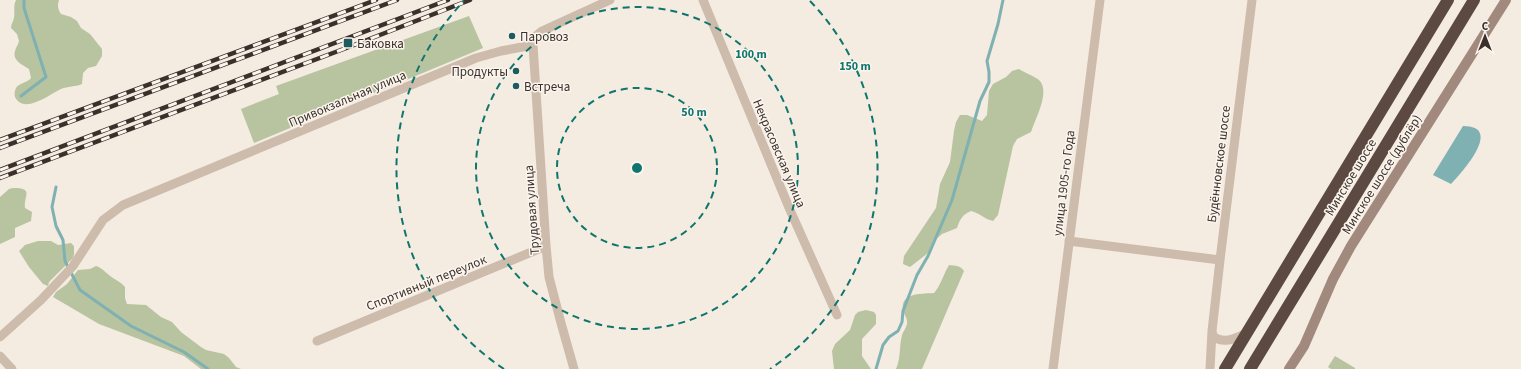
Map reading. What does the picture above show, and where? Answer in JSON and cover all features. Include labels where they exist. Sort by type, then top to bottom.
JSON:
[{"type":"highway","name":"Минское шоссе","points":[[1225,369],[1316,216],[1448,0]]},
{"type":"highway","name":"Минское шоссе","points":[[1250,369],[1474,0]]},
{"type":"main road","name":"Минское шоссе (дублёр)","points":[[1289,369],[1304,346],[1333,279],[1351,246],[1506,0]]},
{"type":"street","points":[[533,45],[537,35],[542,31],[610,0]]},
{"type":"street","name":"Некрасовская улица","points":[[703,0],[790,210],[837,316]]},
{"type":"street","name":"улица 1905-го Года","points":[[1053,369],[1100,0]]},
{"type":"street","name":"Будённовское шоссе","points":[[1210,369],[1212,331],[1220,260],[1252,0]]},
{"type":"street","name":"Привокзальная улица","points":[[0,337],[41,300],[73,266],[85,250],[103,220],[123,205],[476,58],[501,51],[533,45]]},
{"type":"street","name":"Трудовая улица","points":[[533,45],[549,276],[574,369]]},
{"type":"street","points":[[1069,241],[1220,260]]},
{"type":"street","name":"Спортивный переулок","points":[[317,341],[546,246]]},
{"type":"street","points":[[1212,331],[1213,336],[1223,341],[1231,340],[1247,333]]},
{"type":"street","points":[[0,356],[12,369]]},
{"type":"green space","points":[[16,0],[59,0],[58,7],[61,14],[71,17],[77,21],[81,28],[90,34],[102,49],[102,56],[96,66],[88,68],[83,73],[82,84],[66,87],[31,104],[19,102],[15,97],[17,86],[31,78],[29,69],[17,60],[14,54],[19,41],[17,34],[11,28]]},
{"type":"green space","points":[[469,16],[483,48],[254,143],[241,109],[279,94],[276,86]]},
{"type":"green space","points":[[1019,69],[1039,80],[1042,85],[1043,98],[1031,132],[1017,139],[1013,146],[998,215],[993,221],[971,211],[965,214],[959,222],[957,228],[942,234],[936,239],[928,253],[910,267],[903,264],[904,256],[936,208],[940,184],[950,162],[956,122],[960,115],[967,115],[982,121],[987,115],[989,91],[993,84],[1006,77],[1012,71]]},
{"type":"green space","points":[[20,188],[26,191],[25,208],[32,212],[31,221],[15,228],[15,237],[0,244],[0,197],[9,189]]},
{"type":"green space","points":[[38,241],[51,241],[58,245],[71,243],[74,246],[73,258],[49,282],[48,286],[43,284],[29,267],[19,251],[25,245]]},
{"type":"green space","points":[[949,265],[959,267],[964,271],[922,369],[896,369],[899,361],[902,335],[907,324],[903,310],[905,300],[913,295],[934,293]]},
{"type":"green space","points":[[96,266],[125,287],[125,298],[127,304],[146,305],[161,317],[172,322],[181,332],[201,347],[206,350],[224,354],[236,367],[241,369],[201,369],[184,356],[99,324],[53,297],[56,292],[67,284],[78,270],[90,269]]},
{"type":"green space","points":[[866,310],[874,312],[876,315],[876,324],[862,339],[862,356],[871,369],[834,369],[832,351],[835,344],[850,330],[855,315],[858,312]]},
{"type":"green space","points":[[1335,356],[1355,369],[1331,369],[1328,367]]},
{"type":"water","points":[[1463,126],[1475,128],[1480,133],[1480,141],[1470,160],[1451,184],[1433,175]]},
{"type":"waterway","points":[[21,96],[46,77],[24,8],[24,0]]},
{"type":"waterway","points":[[876,369],[883,345],[889,337],[898,331],[902,322],[903,311],[917,275],[928,256],[952,200],[980,101],[989,82],[987,61],[998,24],[1003,0]]},
{"type":"waterway","points":[[56,187],[52,207],[56,226],[63,240],[65,261],[80,290],[131,326],[184,352],[208,369]]},
{"type":"railway","points":[[0,140],[376,0]]},
{"type":"railway","points":[[0,148],[397,0]]},
{"type":"railway","points":[[0,170],[448,0]]},
{"type":"railway","points":[[0,178],[470,0]]},
{"type":"place","name":"Паровоз","points":[[512,36]]},
{"type":"place","name":"Баковка","points":[[348,43]]},
{"type":"place","name":"Продукты","points":[[516,71]]},
{"type":"place","name":"Встреча","points":[[516,86]]}]
